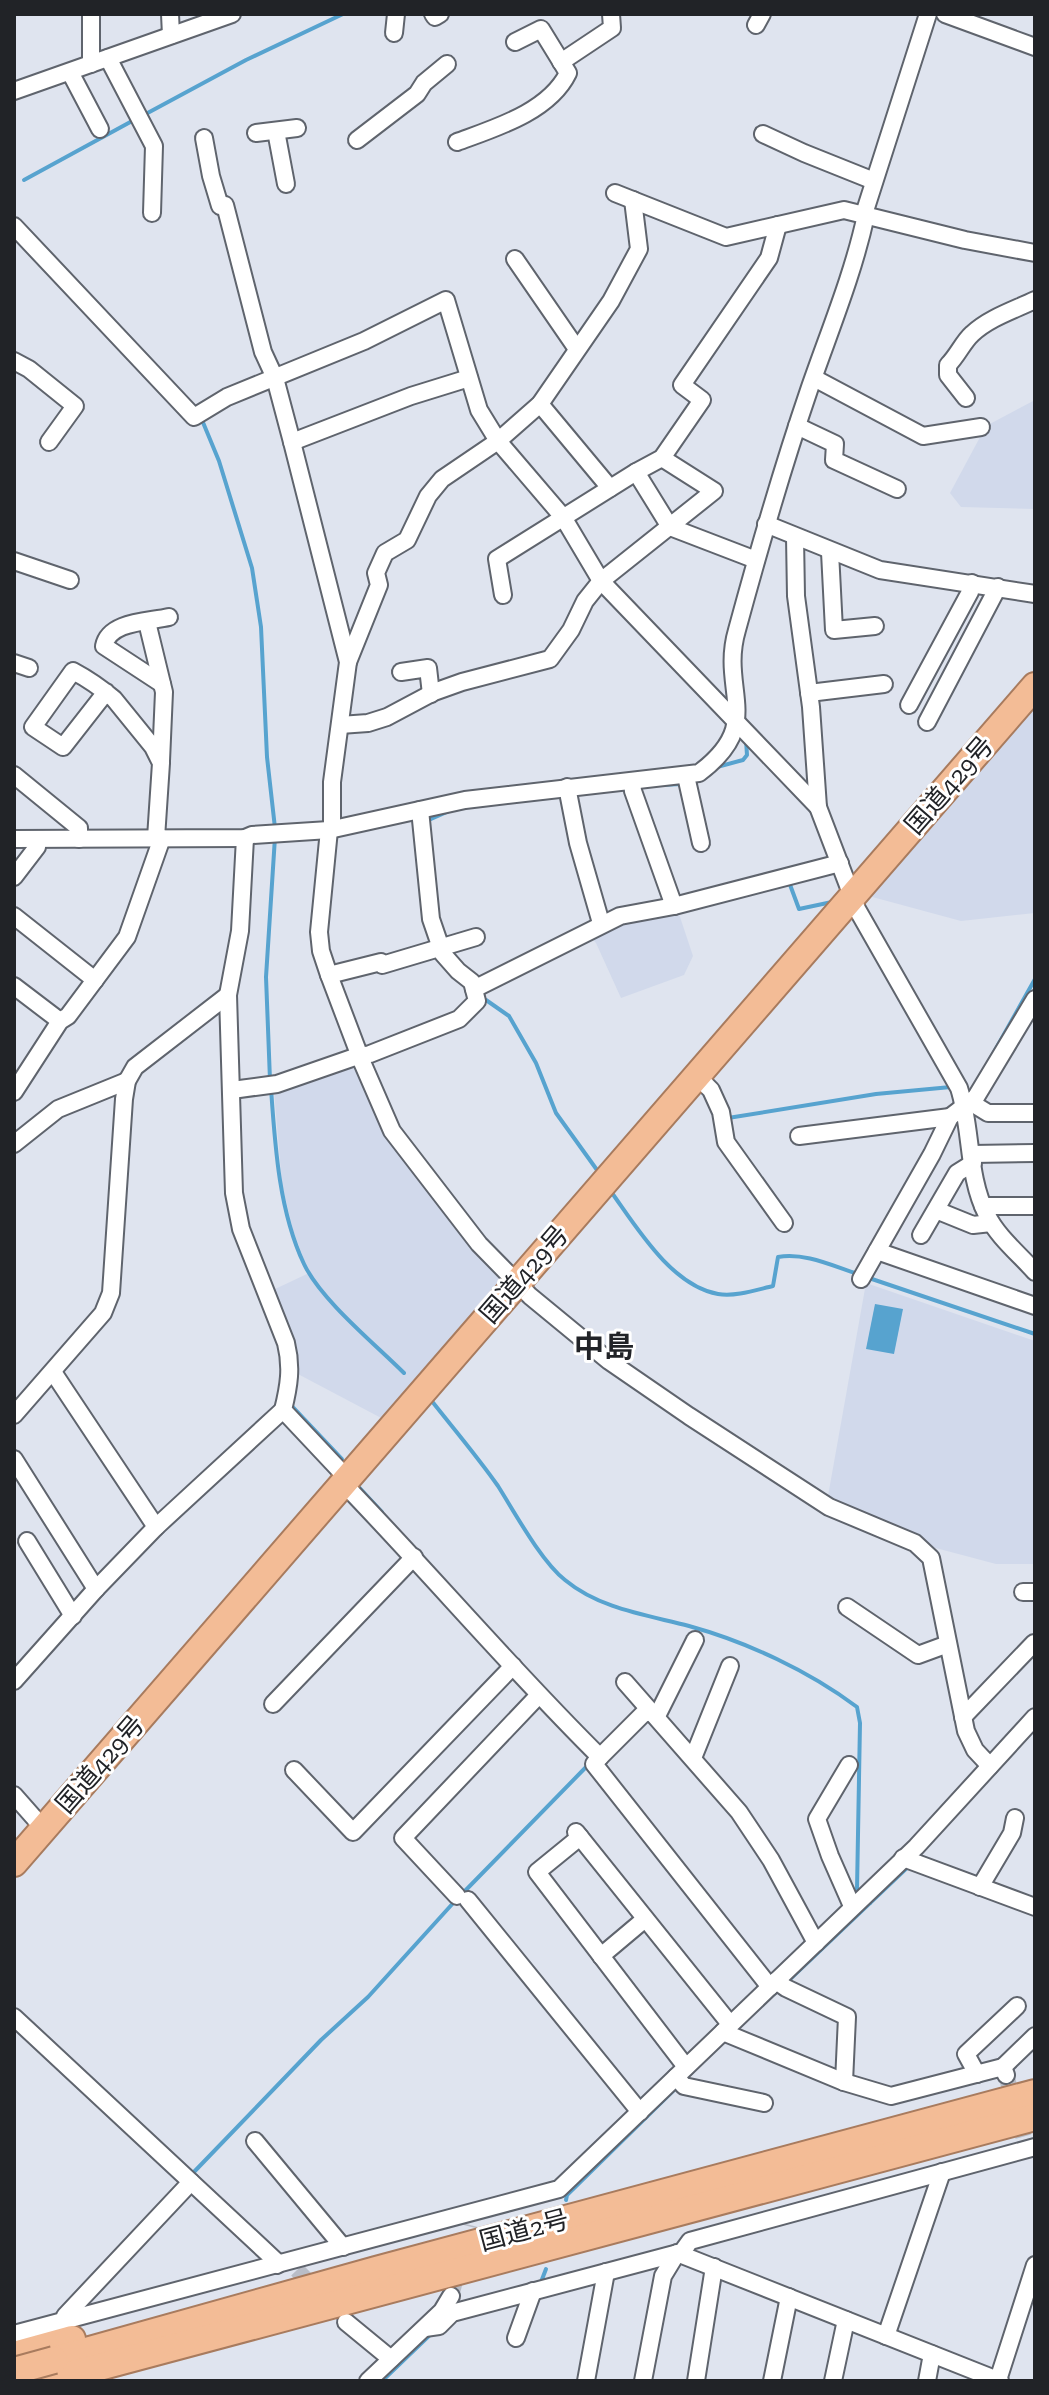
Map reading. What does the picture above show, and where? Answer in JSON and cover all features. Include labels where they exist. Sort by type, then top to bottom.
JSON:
[{"type":"highway","name":"国道429号","points":[[14,1863],[1035,686]]},
{"type":"highway","name":"国道2号","points":[[14,2371],[48,2357],[1035,2093]]},
{"type":"highway","name":"国道2号","points":[[48,2357],[420,2283],[1031,2141]]},
{"type":"highway","points":[[14,2355],[176,2310],[315,2277],[376,2270]]},
{"type":"highway","points":[[94,2381],[291,2325],[420,2283]]},
{"type":"street","points":[[91,14],[91,64]]},
{"type":"street","points":[[170,14],[171,35]]},
{"type":"street","points":[[14,91],[232,14]]},
{"type":"street","points":[[394,33],[396,14]]},
{"type":"street","points":[[433,14],[435,17],[440,14]]},
{"type":"street","points":[[561,62],[612,28],[611,14]]},
{"type":"street","points":[[14,839],[245,838],[331,827],[465,800],[687,781],[715,761],[738,723],[732,647],[756,560],[817,380],[874,181],[928,14]]},
{"type":"street","points":[[945,14],[1035,47]]},
{"type":"street","points":[[457,142],[533,110],[565,80],[568,73],[541,29],[515,42]]},
{"type":"street","points":[[108,58],[156,153],[152,213]]},
{"type":"street","points":[[357,140],[417,94],[424,83],[447,64]]},
{"type":"street","points":[[70,72],[100,129]]},
{"type":"street","points":[[256,133],[297,128]]},
{"type":"street","points":[[276,131],[286,184]]},
{"type":"street","points":[[763,134],[874,181]]},
{"type":"street","points":[[204,138],[211,176],[263,352],[275,378],[348,662]]},
{"type":"street","points":[[615,193],[726,237],[844,210],[1034,255]]},
{"type":"street","points":[[633,200],[639,249],[611,301],[540,404],[498,441],[442,479],[428,496],[407,540],[385,553],[376,573],[379,585],[348,662],[332,782],[331,827],[319,919],[321,951],[360,1059],[392,1131],[479,1244],[516,1282],[609,1361],[689,1416],[829,1507],[915,1543],[931,1558],[963,1717],[970,1740],[990,1766]]},
{"type":"street","points":[[503,595],[497,559],[662,458],[702,400],[682,385],[769,258],[778,225]]},
{"type":"street","points":[[14,226],[194,417],[227,397],[364,341],[446,300],[479,410],[498,441],[563,517],[601,581],[818,807]]},
{"type":"street","points":[[515,259],[577,349]]},
{"type":"street","points":[[966,398],[948,375],[948,365],[960,354],[970,335],[1000,316],[1035,300]]},
{"type":"street","points":[[14,361],[29,369],[75,406],[49,442]]},
{"type":"street","points":[[292,442],[411,396],[469,378]]},
{"type":"street","points":[[817,380],[923,436],[981,427]]},
{"type":"street","points":[[540,404],[610,488]]},
{"type":"street","points":[[801,428],[835,444],[834,460],[897,489]]},
{"type":"street","points":[[340,725],[368,723],[462,682],[550,659],[571,630],[585,601],[601,581],[714,491],[662,458]]},
{"type":"street","points":[[636,472],[670,527],[756,560]]},
{"type":"street","points":[[770,526],[880,570],[1035,594]]},
{"type":"street","points":[[795,537],[796,596],[809,693],[818,807],[857,909],[967,1104],[973,1158],[983,1206],[991,1223],[1035,1272]]},
{"type":"street","points":[[830,552],[834,630],[875,626]]},
{"type":"street","points":[[14,561],[70,580]]},
{"type":"street","points":[[909,705],[972,583]]},
{"type":"street","points":[[927,722],[998,587]]},
{"type":"street","points":[[162,684],[104,646],[111,632],[169,617]]},
{"type":"street","points":[[14,1092],[60,1021],[68,1016],[127,937],[159,838],[162,684],[147,622]]},
{"type":"street","points":[[401,672],[428,668],[431,694]]},
{"type":"street","points":[[106,692],[63,747],[33,727],[73,671],[106,692],[134,721],[161,763]]},
{"type":"street","points":[[809,693],[884,684]]},
{"type":"street","points":[[14,775],[79,828],[79,839]]},
{"type":"street","points":[[687,781],[701,843]]},
{"type":"street","points":[[632,786],[674,906]]},
{"type":"street","points":[[568,791],[578,843],[601,923]]},
{"type":"street","points":[[232,1090],[271,1085],[360,1059],[459,1019],[477,1001],[472,982],[458,971],[440,948],[427,900],[423,817],[420,810]]},
{"type":"street","points":[[14,1681],[156,1527],[283,1410],[291,1362],[278,1320],[241,1229],[234,1193],[228,995],[240,931],[245,838]]},
{"type":"street","points":[[14,877],[37,847],[38,839]]},
{"type":"street","points":[[474,989],[601,923],[840,863]]},
{"type":"street","points":[[14,916],[95,980]]},
{"type":"street","points":[[329,975],[381,962],[382,965],[476,937]]},
{"type":"street","points":[[14,986],[60,1021]]},
{"type":"street","points":[[14,1415],[103,1313],[111,1293],[127,1081],[135,1067],[228,995]]},
{"type":"street","points":[[862,1277],[879,1252],[950,1117],[976,1097],[1035,999]]},
{"type":"street","points":[[696,1075],[711,1090],[721,1112],[726,1142],[784,1223]]},
{"type":"street","points":[[14,1144],[58,1109],[127,1081]]},
{"type":"street","points":[[967,1104],[988,1113],[1035,1113]]},
{"type":"street","points":[[799,1136],[950,1117]]},
{"type":"street","points":[[921,1235],[957,1173],[973,1158],[1035,1153]]},
{"type":"street","points":[[983,1206],[1035,1206]]},
{"type":"street","points":[[936,1210],[973,1225],[991,1223]]},
{"type":"street","points":[[879,1252],[1035,1306]]},
{"type":"street","points":[[53,1372],[156,1527]]},
{"type":"street","points":[[283,1410],[538,1696],[600,1757]]},
{"type":"street","points":[[14,1459],[96,1589]]},
{"type":"street","points":[[27,1541],[73,1616]]},
{"type":"street","points":[[273,1704],[414,1557]]},
{"type":"street","points":[[847,1607],[918,1655],[948,1644]]},
{"type":"street","points":[[654,1714],[695,1640]]},
{"type":"street","points":[[963,1717],[1034,1643]]},
{"type":"street","points":[[294,1770],[353,1832],[513,1666]]},
{"type":"street","points":[[693,1758],[730,1666]]},
{"type":"street","points":[[625,1682],[739,1812],[763,1848],[816,1943]]},
{"type":"street","points":[[538,1696],[403,1838],[462,1898],[640,2112]]},
{"type":"street","points":[[654,1714],[643,1714],[594,1764],[778,1985],[847,2017],[844,2082]]},
{"type":"street","points":[[65,2320],[289,2265],[343,2247],[470,2219],[559,2189],[778,1985],[859,1899],[909,1861],[916,1847],[1035,1717]]},
{"type":"street","points":[[849,1765],[817,1819],[830,1856],[859,1899]]},
{"type":"street","points":[[14,1795],[44,1829]]},
{"type":"street","points":[[980,1887],[1012,1833],[1015,1818]]},
{"type":"street","points":[[764,2103],[681,2077],[601,1956],[537,1872],[578,1834],[728,2032],[844,2082],[891,2096],[977,2074],[1004,2071],[1035,2036]]},
{"type":"street","points":[[909,1861],[1035,1907]]},
{"type":"street","points":[[601,1956],[645,1919]]},
{"type":"street","points":[[977,2074],[966,2054],[1017,2006]]},
{"type":"street","points":[[14,2017],[276,2261],[289,2265]]},
{"type":"street","points":[[255,2141],[343,2247]]},
{"type":"street","points":[[371,2380],[391,2359],[452,2313],[682,2252],[690,2241],[942,2172],[1031,2141]]},
{"type":"street","points":[[886,2336],[942,2172]]},
{"type":"street","points":[[14,2334],[48,2357],[65,2316],[189,2179]]},
{"type":"street","points":[[677,2253],[999,2381],[1035,2265]]},
{"type":"street","points":[[643,2381],[663,2276],[677,2253]]},
{"type":"street","points":[[696,2381],[714,2267]]},
{"type":"street","points":[[586,2381],[606,2272]]},
{"type":"street","points":[[516,2338],[533,2291]]},
{"type":"street","points":[[430,2327],[451,2296]]},
{"type":"street","points":[[772,2381],[789,2297]]},
{"type":"street","points":[[833,2381],[846,2320]]},
{"type":"street","points":[[346,2322],[391,2359]]},
{"type":"street","points":[[927,2381],[932,2354]]},
{"type":"shaded area","points":[[1035,400],[1035,509],[961,507],[950,493],[986,426]]},
{"type":"shaded area","points":[[1035,692],[1035,913],[961,921],[865,895]]},
{"type":"shaded area","points":[[677,908],[693,956],[684,975],[621,998],[596,943],[587,933]]},
{"type":"shaded area","points":[[356,1062],[382,1127],[506,1279],[385,1420],[296,1373],[294,1342],[273,1290],[309,1273],[293,1230],[282,1184],[274,1091]]},
{"type":"shaded area","points":[[866,1283],[1035,1341],[1035,1564],[996,1564],[932,1547],[870,1523],[867,1516],[828,1496]]},
{"type":"water","points":[[875,1304],[903,1309],[894,1354],[866,1349]]},
{"type":"waterway","points":[[142,116],[246,60],[343,14]]},
{"type":"waterway","points":[[24,180],[134,120]]},
{"type":"waterway","points":[[202,420],[219,461],[252,568],[261,627],[267,757],[275,828]]},
{"type":"waterway","points":[[702,779],[717,767],[743,760],[747,755],[746,740]]},
{"type":"waterway","points":[[659,785],[682,784]]},
{"type":"waterway","points":[[431,819],[449,811]]},
{"type":"waterway","points":[[270,1080],[266,977],[275,837]]},
{"type":"waterway","points":[[789,882],[799,909],[832,902]]},
{"type":"waterway","points":[[989,1061],[1035,979]]},
{"type":"waterway","points":[[482,1005],[486,1000],[509,1016],[536,1063],[556,1113],[597,1170]]},
{"type":"waterway","points":[[728,1118],[876,1094],[951,1087]]},
{"type":"waterway","points":[[271,1088],[284,1200],[304,1264],[335,1307],[404,1373]]},
{"type":"waterway","points":[[612,1193],[657,1254],[701,1289],[731,1295],[773,1286],[778,1257],[788,1256],[818,1261],[858,1274]]},
{"type":"waterway","points":[[866,1277],[1035,1334]]},
{"type":"waterway","points":[[431,1400],[498,1486],[547,1561],[565,1580],[593,1598],[624,1610],[689,1626],[755,1649],[819,1681],[857,1707],[860,1723],[857,1890],[861,1894]]},
{"type":"waterway","points":[[290,1404],[342,1459]]},
{"type":"waterway","points":[[355,1483],[382,1512]]},
{"type":"waterway","points":[[461,1895],[589,1764]]},
{"type":"waterway","points":[[870,1903],[910,1865]]},
{"type":"waterway","points":[[192,2174],[321,2040],[368,1997],[455,1901]]},
{"type":"waterway","points":[[786,1983],[870,1903],[867,1901]]},
{"type":"waterway","points":[[765,2002],[779,1989]]},
{"type":"waterway","points":[[566,2200],[567,2195],[678,2086]]},
{"type":"waterway","points":[[537,2283],[541,2282],[546,2269]]},
{"type":"waterway","points":[[382,2381],[432,2333]]},
{"type":"tunnel","points":[[1006,2075],[1024,2139]]},
{"type":"tunnel","points":[[451,2296],[470,2225]]},
{"type":"tunnel","points":[[297,2270],[318,2292]]},
{"type":"district","name":"中島","points":[[604,1347]]}]
